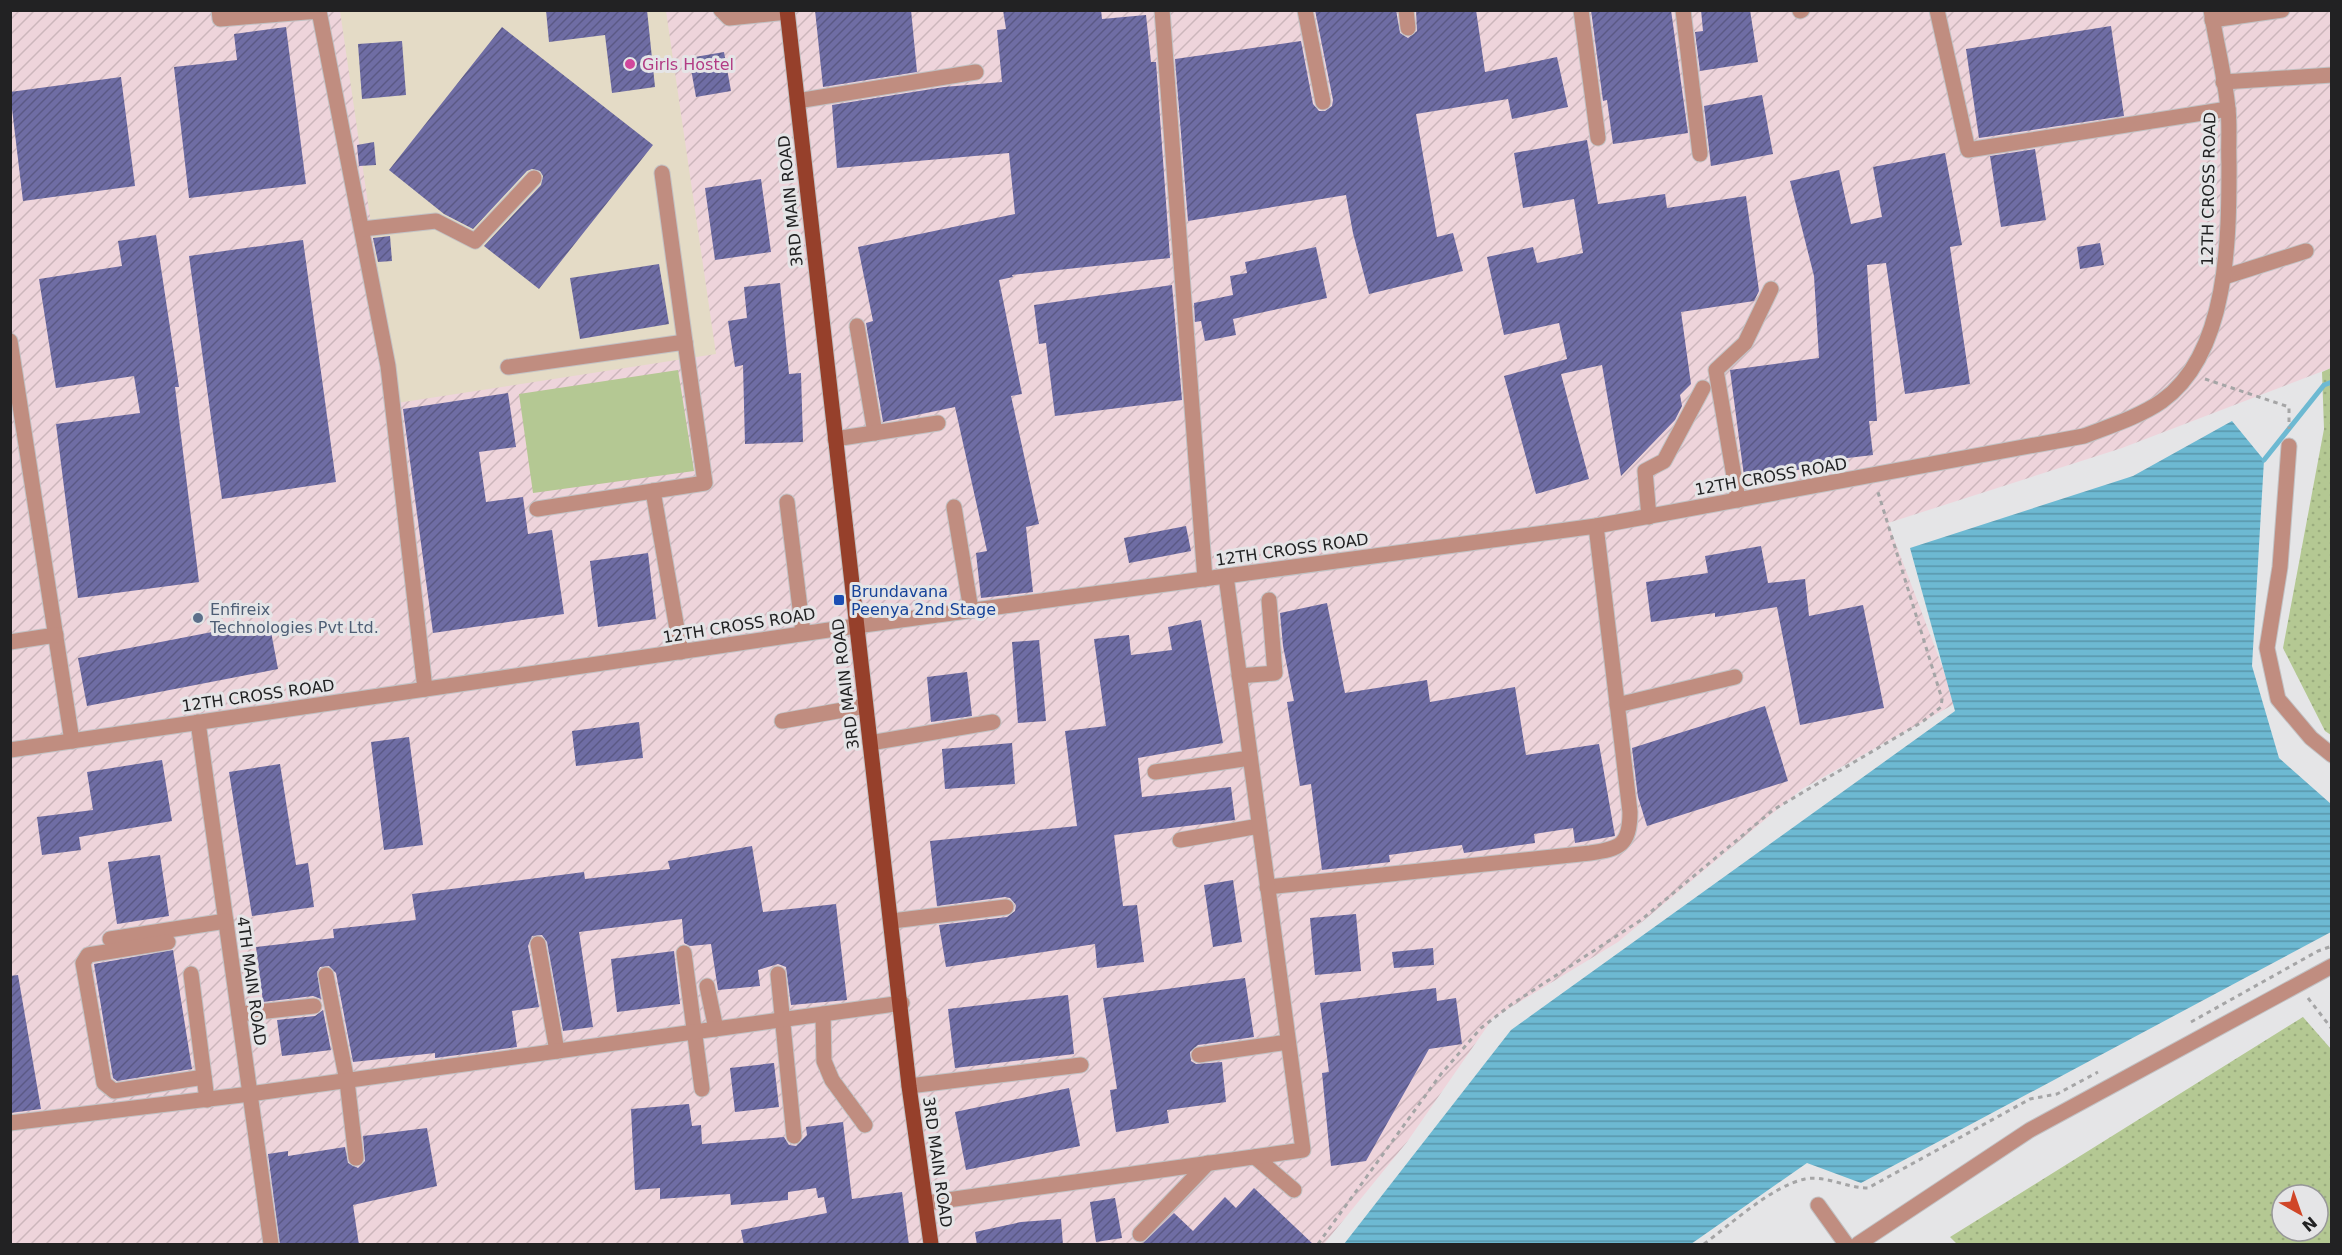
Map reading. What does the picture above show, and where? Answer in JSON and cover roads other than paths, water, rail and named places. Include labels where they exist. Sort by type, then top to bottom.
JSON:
[{"type":"main road","name":"3RD MAIN ROAD","points":[[787,11],[865,706],[902,1003],[909,1086],[931,1245]]},
{"type":"street","points":[[219,10],[220,19],[319,11],[388,366],[425,689]]},
{"type":"street","points":[[721,10],[729,18],[787,11]]},
{"type":"street","points":[[1162,10],[1205,579]]},
{"type":"street","points":[[1305,10],[1323,102]]},
{"type":"street","points":[[1406,10],[1408,28]]},
{"type":"street","points":[[1581,10],[1598,138]]},
{"type":"street","points":[[1683,10],[1700,154]]},
{"type":"street","points":[[1937,10],[1968,150],[2228,109]]},
{"type":"street","points":[[2211,15],[2282,10]]},
{"type":"street","name":"12TH CROSS ROAD","points":[[10,750],[803,633],[1596,526],[2084,436],[2126,420],[2163,400],[2189,374],[2211,330],[2224,277],[2229,193],[2228,109],[2211,15]]},
{"type":"street","points":[[797,100],[976,72]]},
{"type":"street","points":[[2223,82],[2331,75]]},
{"type":"street","points":[[537,509],[705,483],[662,173]]},
{"type":"street","points":[[362,230],[436,221],[475,241],[534,178]]},
{"type":"street","points":[[2224,277],[2306,251]]},
{"type":"street","points":[[1738,500],[1716,370],[1744,343],[1771,289]]},
{"type":"street","points":[[857,326],[875,433]]},
{"type":"street","points":[[10,341],[72,741]]},
{"type":"street","points":[[508,367],[685,342]]},
{"type":"street","points":[[1649,516],[1646,471],[1664,461],[1703,388]]},
{"type":"street","points":[[835,440],[938,423]]},
{"type":"street","points":[[2289,446],[2280,567],[2267,648],[2278,699],[2311,738],[2331,755]]},
{"type":"street","points":[[653,491],[681,652]]},
{"type":"street","points":[[787,502],[803,633]]},
{"type":"street","points":[[954,507],[970,610]]},
{"type":"street","points":[[1267,887],[1612,850],[1624,842],[1630,828],[1596,526]]},
{"type":"street","points":[[926,1203],[1303,1150],[1226,576]]},
{"type":"street","points":[[1239,676],[1275,674],[1269,600]]},
{"type":"street","points":[[10,642],[56,635]]},
{"type":"street","points":[[1617,705],[1735,677]]},
{"type":"street","points":[[782,721],[865,706]]},
{"type":"street","name":"4TH MAIN ROAD","points":[[198,722],[271,1245]]},
{"type":"street","points":[[870,743],[993,722]]},
{"type":"street","points":[[1155,772],[1250,758]]},
{"type":"street","points":[[1180,840],[1259,826]]},
{"type":"street","points":[[892,921],[1006,907]]},
{"type":"street","points":[[110,939],[226,921]]},
{"type":"street","points":[[168,942],[88,955],[85,958],[83,963],[104,1083],[114,1091],[204,1077]]},
{"type":"street","points":[[538,944],[557,1051]]},
{"type":"street","points":[[684,953],[702,1089]]},
{"type":"street","points":[[1858,1245],[2030,1130],[2331,966]]},
{"type":"street","points":[[191,974],[207,1100]]},
{"type":"street","points":[[778,974],[794,1136]]},
{"type":"street","points":[[326,975],[347,1081],[356,1158]]},
{"type":"street","points":[[707,986],[716,1029]]},
{"type":"street","points":[[10,1123],[207,1100],[902,1003]]},
{"type":"street","points":[[239,1014],[314,1006]]},
{"type":"street","points":[[823,1014],[824,1061],[832,1080],[865,1125]]},
{"type":"street","points":[[1199,1055],[1288,1042]]},
{"type":"street","points":[[909,1086],[1081,1065]]},
{"type":"street","points":[[1255,1157],[1294,1190]]},
{"type":"street","points":[[1140,1234],[1208,1163]]},
{"type":"street","points":[[1818,1205],[1846,1245]]},
{"type":"water","points":[[2232,421],[2264,460],[2252,666],[2279,758],[2331,804],[2331,932],[1861,1183],[1807,1163],[1691,1244],[1344,1244],[1511,1030],[1955,711],[1910,548],[2133,476]]},
{"type":"waterway","points":[[2264,460],[2324,385],[2332,382]]},
{"type":"place","name":"Girls Hostel","points":[[630,64]]},
{"type":"place","name":"Brundavana Peenya 2nd Stage","points":[[839,600]]},
{"type":"place","name":"Enfireix Technologies Pvt Ltd.","points":[[198,618]]}]
